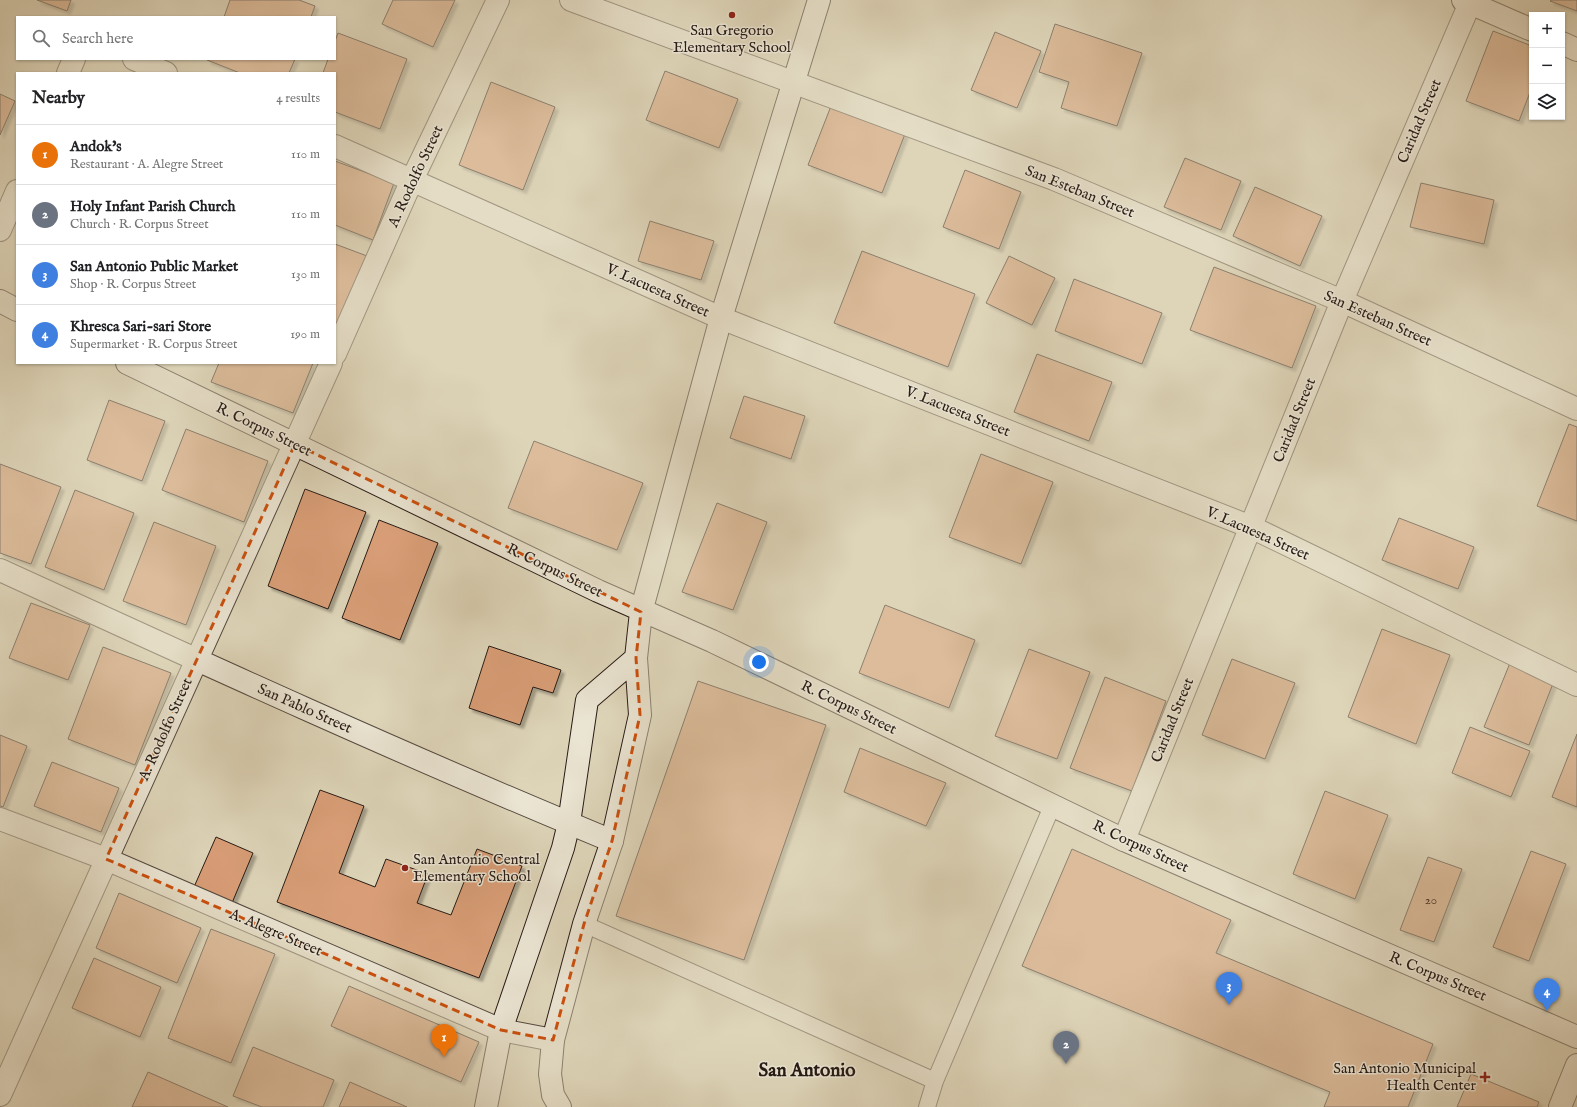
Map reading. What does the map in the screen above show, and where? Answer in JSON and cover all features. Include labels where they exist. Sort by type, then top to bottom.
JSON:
[{"type":"street","name":"A. Rodolfo Street","points":[[336,352],[412,180],[498,0]]},
{"type":"street","name":"San Esteban Street","points":[[571,0],[1054,179],[1342,301],[1577,409]]},
{"type":"street","points":[[560,1107],[553,1095],[550,1074],[553,1040],[584,924],[612,841],[640,715],[636,658],[641,612],[721,318],[819,0]]},
{"type":"street","points":[[1467,1],[1529,29]]},
{"type":"street","name":"Caridad Street","points":[[1124,840],[1342,301],[1467,1]]},
{"type":"street","points":[[1565,44],[1577,50]]},
{"type":"street","points":[[68,72],[74,60]]},
{"type":"street","points":[[136,60],[164,72]]},
{"type":"street","name":"V. Lacuesta Street","points":[[336,146],[721,318],[1250,527],[1577,685]]},
{"type":"street","points":[[0,230],[16,193]]},
{"type":"street","points":[[0,301],[16,309]]},
{"type":"street","name":"R. Corpus Street","points":[[129,364],[641,612],[712,641],[1053,804],[1124,840],[1577,1036]]},
{"type":"street","name":"A. Rodolfo Street","points":[[0,1095],[196,660],[296,444],[331,364]]},
{"type":"street","name":"San Pablo Street","points":[[0,570],[196,660],[612,841]]},
{"type":"street","points":[[486,1107],[501,1030],[563,848],[569,823],[587,700],[636,658]]},
{"type":"street","name":"A. Alegre Street","points":[[0,819],[106,859],[501,1030],[553,1040]]},
{"type":"street","points":[[1560,1107],[1577,1065]]},
{"type":"lane","points":[[927,1107],[935,1081],[1053,804]]},
{"type":"lane","points":[[584,924],[935,1081]]},
{"type":"highlighted area","points":[[295,444],[641,612],[636,658],[640,715],[612,841],[584,924],[553,1040],[501,1030],[106,859]]},
{"type":"building","points":[[37,0],[71,0],[67,11]]},
{"type":"building","points":[[230,0],[299,0],[315,6],[311,16],[224,16]]},
{"type":"building","points":[[393,0],[455,0],[433,47],[382,24]]},
{"type":"building","points":[[1551,0],[1577,0],[1577,11],[1550,1]]},
{"type":"building","points":[[1055,24],[1142,53],[1117,126],[1061,108],[1069,82],[1039,72]]},
{"type":"building","points":[[1493,31],[1529,45],[1529,95],[1519,121],[1466,101]]},
{"type":"building","points":[[995,32],[1041,51],[1017,108],[971,90]]},
{"type":"building","points":[[338,33],[407,59],[380,129],[336,112],[336,72],[323,72],[328,60],[336,60],[336,38]]},
{"type":"building","points":[[207,60],[295,60],[289,72],[237,72]]},
{"type":"building","points":[[665,71],[738,99],[719,148],[646,120]]},
{"type":"building","points":[[491,82],[555,107],[523,190],[459,165]]},
{"type":"building","points":[[0,94],[15,101],[0,135]]},
{"type":"building","points":[[831,106],[905,134],[882,193],[808,165]]},
{"type":"building","points":[[1185,158],[1241,181],[1221,230],[1164,207]]},
{"type":"building","points":[[336,161],[394,183],[373,240],[336,225]]},
{"type":"building","points":[[965,170],[1021,192],[999,249],[943,227]]},
{"type":"building","points":[[1421,183],[1494,200],[1484,244],[1410,227]]},
{"type":"building","points":[[1255,187],[1322,216],[1300,266],[1233,236]]},
{"type":"building","points":[[650,221],[714,241],[701,280],[638,261]]},
{"type":"building","points":[[336,244],[367,256],[336,326]]},
{"type":"building","points":[[862,251],[975,294],[948,367],[834,323]]},
{"type":"building","points":[[1009,256],[1055,278],[1032,325],[986,303]]},
{"type":"building","points":[[1214,267],[1316,306],[1292,368],[1190,330]]},
{"type":"building","points":[[1074,279],[1162,313],[1142,364],[1055,331]]},
{"type":"building","points":[[1037,354],[1112,382],[1089,441],[1014,412]]},
{"type":"building","points":[[219,364],[313,364],[293,413],[211,382]]},
{"type":"building","points":[[744,396],[805,416],[791,459],[730,438]]},
{"type":"building","points":[[109,400],[165,421],[142,481],[87,460]]},
{"type":"building","points":[[1569,424],[1577,427],[1577,521],[1537,506]]},
{"type":"building","points":[[186,429],[268,461],[244,522],[162,490]]},
{"type":"building","points":[[534,441],[643,483],[617,550],[508,508]]},
{"type":"building","points":[[981,454],[1053,482],[1021,564],[949,537]]},
{"type":"building","points":[[0,464],[61,487],[31,564],[0,553]]},
{"type":"building","points":[[305,489],[366,512],[328,609],[268,586]]},
{"type":"building","points":[[75,490],[134,513],[104,590],[45,567]]},
{"type":"building","points":[[717,503],[767,522],[733,610],[682,592]]},
{"type":"building","points":[[1399,518],[1474,547],[1458,589],[1382,560]]},
{"type":"building","points":[[379,520],[438,543],[400,640],[342,618]]},
{"type":"building","points":[[154,522],[216,546],[186,625],[123,601]]},
{"type":"building","points":[[31,603],[90,625],[68,680],[9,658]]},
{"type":"building","points":[[885,605],[975,640],[949,708],[859,673]]},
{"type":"building","points":[[1382,629],[1450,655],[1416,744],[1348,717]]},
{"type":"building","points":[[489,646],[561,670],[553,693],[533,687],[520,725],[469,708]]},
{"type":"building","points":[[103,647],[171,673],[135,765],[68,739]]},
{"type":"building","points":[[1029,649],[1090,672],[1057,759],[995,736]]},
{"type":"building","points":[[1232,659],[1295,683],[1265,759],[1202,735]]},
{"type":"building","points":[[1510,663],[1554,681],[1529,745],[1484,727]]},
{"type":"building","points":[[1105,677],[1166,701],[1132,791],[1070,768]]},
{"type":"building","points":[[698,681],[826,725],[744,960],[616,916]]},
{"type":"building","points":[[1470,727],[1530,751],[1511,797],[1452,773]]},
{"type":"building","points":[[1577,734],[1577,807],[1552,797]]},
{"type":"building","points":[[0,735],[27,746],[3,807],[0,806]]},
{"type":"building","points":[[860,748],[946,783],[926,826],[844,792]]},
{"type":"building","points":[[52,762],[119,788],[101,832],[34,806]]},
{"type":"building","points":[[320,790],[364,806],[339,873],[375,887],[386,859],[428,874],[417,903],[451,915],[477,849],[522,866],[479,978],[277,902]]},
{"type":"building","points":[[1325,791],[1388,815],[1355,899],[1293,874]]},
{"type":"building","points":[[216,837],[253,853],[232,903],[194,887]]},
{"type":"building","points":[[1072,849],[1231,920],[1216,953],[1433,1044],[1408,1107],[1324,1107],[1330,1092],[1022,966]]},
{"type":"building","points":[[1531,851],[1566,864],[1529,961],[1493,947]]},
{"type":"building","points":[[1428,857],[1462,869],[1434,942],[1400,930]]},
{"type":"building","points":[[119,893],[201,928],[177,983],[96,948]]},
{"type":"building","points":[[211,929],[275,954],[231,1063],[168,1038]]},
{"type":"building","points":[[94,958],[161,987],[140,1037],[72,1008]]},
{"type":"building","points":[[349,986],[479,1042],[461,1082],[331,1026]]},
{"type":"building","points":[[253,1047],[334,1080],[323,1107],[262,1107],[233,1096]]},
{"type":"building","points":[[148,1072],[228,1107],[132,1107]]},
{"type":"building","points":[[1471,1074],[1539,1102],[1537,1107],[1457,1107]]},
{"type":"building","points":[[350,1082],[407,1107],[339,1107]]},
{"type":"place","name":"San Gregorio Elementary School","points":[[732,15]]},
{"type":"place","name":"San Antonio Central Elementary School","points":[[405,868]]},
{"type":"place","name":"San Antonio Public Market","points":[[1229,1005]]},
{"type":"place","name":"Khresca Sari-sari Store","points":[[1547,1011]]},
{"type":"place","name":"Andok's","points":[[444,1057]]},
{"type":"place","name":"Holy Infant Parish Church","points":[[1066,1064]]},
{"type":"place","name":"San Antonio Municipal Health Center","points":[[1485,1077]]},
{"type":"district","name":"San Antonio","points":[[807,1069]]}]
